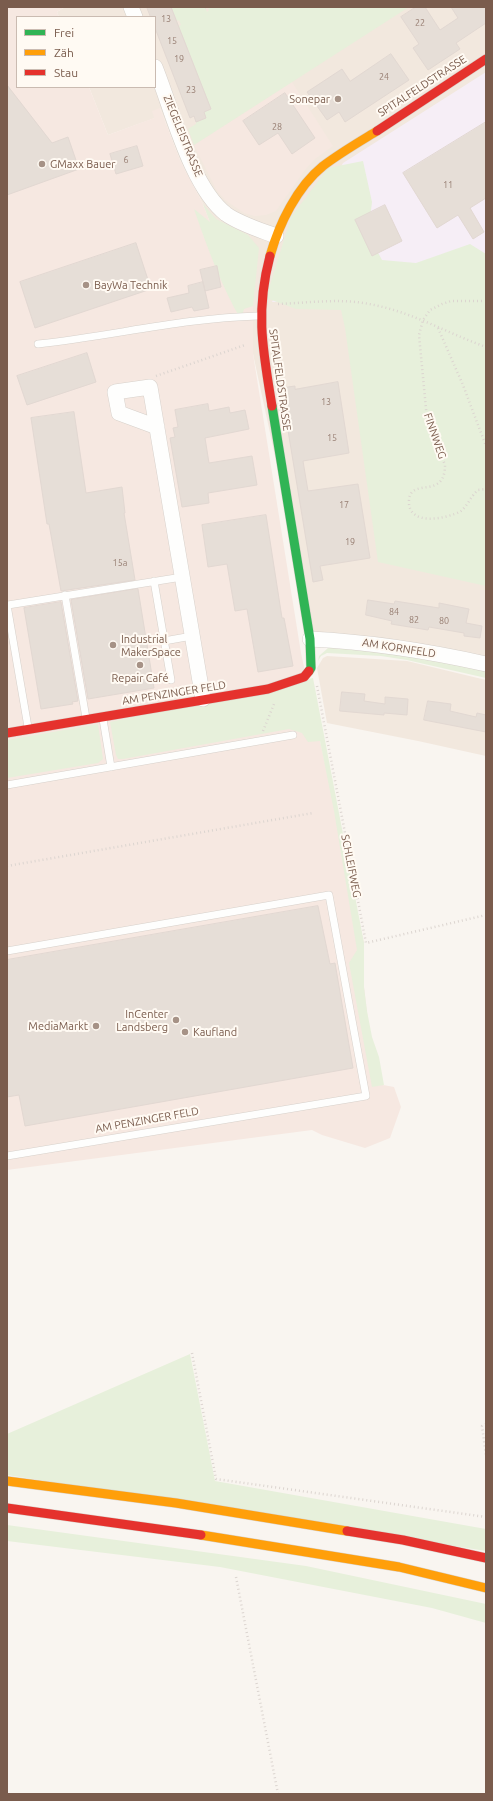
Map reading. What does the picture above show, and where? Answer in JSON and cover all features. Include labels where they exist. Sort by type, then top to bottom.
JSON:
[{"type":"main road","name":"SPITALFELDSTRASSE","points":[[310,639],[261,340],[261,305],[269,257],[276,236],[298,196],[311,177],[322,166],[486,59]]},
{"type":"main road","points":[[310,639],[311,668]]},
{"type":"main road","name":"AM PENZINGER FELD","points":[[7,733],[203,700],[281,685],[304,677],[311,668]]},
{"type":"main road","points":[[7,1481],[176,1503],[403,1540],[486,1558]]},
{"type":"main road","points":[[7,1508],[178,1531],[391,1566],[486,1588]]},
{"type":"street","name":"ZIEGELEISTRASSE","points":[[156,70],[191,162],[211,198],[228,215],[276,236]]},
{"type":"street","points":[[157,427],[119,413],[116,392],[150,386],[157,427],[182,577],[203,700]]},
{"type":"street","name":"AM KORNFELD","points":[[310,639],[352,641],[398,647],[486,664]]},
{"type":"lane","points":[[38,344],[75,340],[171,323],[225,317],[261,316]]},
{"type":"lane","points":[[28,729],[7,605],[182,577]]},
{"type":"lane","points":[[154,582],[171,680]]},
{"type":"lane","points":[[65,595],[86,720]]},
{"type":"lane","points":[[164,641],[192,636]]},
{"type":"lane","points":[[102,717],[111,767]]},
{"type":"lane","points":[[7,785],[294,735]]},
{"type":"lane","name":"AM PENZINGER FELD","points":[[7,951],[328,895],[366,1096],[7,1156]]},
{"type":"path","points":[[423,320],[430,310],[451,301],[486,301]]},
{"type":"path","points":[[261,305],[340,302],[369,304],[423,320],[438,328],[486,347]]},
{"type":"path","name":"FINNWEG","points":[[423,320],[419,335],[427,419],[445,465],[445,472],[440,483],[435,486],[422,487],[412,492],[409,498],[411,511],[416,516],[424,519],[443,518],[461,510],[478,490],[486,489]]},
{"type":"path","points":[[438,328],[464,385],[486,446]]},
{"type":"path","points":[[150,386],[156,375],[261,340]]},
{"type":"path","name":"SCHLEIFWEG","points":[[311,668],[314,674],[325,724],[366,943],[486,915]]},
{"type":"path","points":[[258,741],[281,685]]},
{"type":"path","points":[[7,866],[313,813]]},
{"type":"path","points":[[192,1353],[216,1479],[486,1517]]},
{"type":"path","points":[[486,1424],[482,1426],[486,1455]]},
{"type":"path","points":[[236,1577],[278,1794]]},
{"type":"shaded area","points":[[7,7],[65,7],[57,12],[59,16],[16,16],[16,88],[89,88],[108,135],[154,118],[152,111],[160,108],[180,160],[203,204],[243,309],[253,306],[253,354],[301,653],[364,943],[364,987],[370,1037],[383,1085],[394,1087],[401,1107],[390,1138],[365,1148],[322,1135],[312,1130],[7,1170]]},
{"type":"shaded area","points":[[65,7],[486,7],[486,660],[314,637],[242,303],[203,204],[180,160],[160,108],[155,118],[108,135],[89,88],[156,88],[156,16],[59,16],[57,12]]},
{"type":"shaded area","points":[[486,72],[486,296],[272,302],[343,163]]},
{"type":"shaded area","points":[[292,82],[333,146],[315,159],[305,170],[276,211],[266,215],[255,216],[244,213],[225,200],[217,191],[194,145]]},
{"type":"shaded area","points":[[327,656],[407,661],[486,680],[486,756],[327,723],[317,668],[323,658]]},
{"type":"green space","points":[[171,7],[205,7],[207,12],[209,10],[208,7],[409,7],[194,145],[188,129],[196,124],[196,122],[206,118],[204,112],[211,109],[181,32],[172,29],[181,25],[179,20],[177,21]]},
{"type":"green space","points":[[363,161],[372,202],[368,234],[382,260],[416,263],[470,244],[486,254],[486,586],[378,562],[345,328],[341,310],[296,309],[266,298],[291,217],[328,168]]},
{"type":"green space","points":[[203,204],[216,219],[248,235],[259,248],[253,306],[244,309],[241,320],[215,266],[194,209],[210,222]]},
{"type":"green space","points":[[328,648],[353,648],[486,668],[486,678],[407,660],[381,656],[327,653],[321,656],[318,661],[319,656]]},
{"type":"green space","points":[[313,678],[364,943],[364,987],[367,1011],[372,1037],[379,1057],[384,1085],[372,1087],[349,963],[357,950],[334,811],[320,741],[308,742],[302,733],[289,729],[118,759],[110,722]]},
{"type":"green space","points":[[98,724],[103,759],[98,763],[7,778],[7,740]]},
{"type":"green space","points":[[190,1354],[215,1481],[486,1529],[486,1551],[7,1475],[7,1434]]},
{"type":"green space","points":[[7,1525],[306,1566],[486,1604],[486,1623],[432,1608],[220,1567],[7,1541]]},
{"type":"building","points":[[147,7],[171,7],[211,109],[204,112],[206,118],[196,122],[194,116],[190,118],[156,31],[156,16],[151,16]]},
{"type":"building","points":[[416,7],[425,7],[440,30],[458,18],[451,7],[486,7],[486,23],[456,43],[460,49],[428,70],[413,48],[419,44],[401,17]]},
{"type":"building","points":[[391,54],[409,80],[345,122],[339,112],[327,120],[307,92],[342,69],[350,81]]},
{"type":"building","points":[[7,85],[52,143],[68,137],[79,169],[7,195]]},
{"type":"building","points":[[285,93],[315,138],[292,154],[278,133],[259,145],[243,121]]},
{"type":"building","points":[[486,122],[486,198],[470,208],[484,232],[473,239],[458,215],[437,228],[403,173]]},
{"type":"building","points":[[137,146],[143,166],[116,174],[110,154]]},
{"type":"building","points":[[385,205],[402,241],[372,256],[355,220]]},
{"type":"building","name":"BayWa Technik","points":[[136,243],[151,289],[35,328],[20,282]]},
{"type":"building","points":[[217,266],[221,287],[205,291],[200,270]]},
{"type":"building","points":[[203,282],[209,308],[194,311],[192,307],[171,312],[167,298],[189,293],[188,286]]},
{"type":"building","points":[[87,353],[96,382],[27,405],[17,376]]},
{"type":"building","points":[[338,382],[349,453],[303,461],[308,491],[358,484],[370,558],[320,566],[323,580],[313,582],[281,388],[295,386],[295,389]]},
{"type":"building","points":[[208,404],[209,411],[229,407],[230,413],[245,410],[249,429],[205,438],[209,463],[252,456],[257,485],[208,493],[209,503],[182,507],[170,438],[175,437],[173,428],[178,427],[175,410]]},
{"type":"building","points":[[74,412],[86,493],[122,487],[124,513],[135,580],[61,591],[49,524],[47,524],[31,418]]},
{"type":"building","points":[[266,515],[282,618],[284,618],[293,666],[258,672],[247,609],[235,611],[227,564],[208,567],[202,525]]},
{"type":"building","name":"Industrial MakerSpace","points":[[138,589],[154,688],[88,699],[71,600]]},
{"type":"building","points":[[368,600],[394,604],[395,601],[439,608],[439,603],[469,609],[466,623],[482,626],[480,638],[464,636],[464,633],[429,627],[428,630],[391,624],[392,621],[366,615]]},
{"type":"building","points":[[61,602],[78,701],[72,702],[73,704],[41,709],[24,608]]},
{"type":"building","points":[[342,692],[365,694],[364,701],[385,704],[385,697],[408,699],[407,715],[384,713],[384,715],[340,711]]},
{"type":"building","points":[[428,701],[451,704],[450,711],[476,717],[477,713],[486,715],[486,732],[424,720]]},
{"type":"building","name":"InCenter Landsberg","points":[[318,906],[330,964],[335,963],[353,1068],[25,1126],[19,1095],[7,1097],[7,960]]},
{"type":"traffic: fast","points":[[272,406],[310,639],[311,668],[309,671]]},
{"type":"traffic: slow","points":[[270,256],[278,231],[290,207],[305,184],[323,166],[377,131]]},
{"type":"traffic: slow","points":[[7,1481],[176,1503],[347,1531]]},
{"type":"traffic: slow","points":[[201,1535],[399,1567],[486,1588]]},
{"type":"traffic: jam","points":[[377,131],[486,59]]},
{"type":"traffic: jam","points":[[270,256],[265,276],[262,331],[263,349],[272,406]]},
{"type":"traffic: jam","points":[[7,733],[268,689],[304,677],[309,671]]},
{"type":"traffic: jam","points":[[7,1508],[201,1535]]},
{"type":"traffic: jam","points":[[347,1531],[403,1540],[486,1558]]},
{"type":"place","name":"Sonepar","points":[[338,99]]},
{"type":"place","name":"GMaxx Bauer","points":[[42,164]]},
{"type":"place","name":"BayWa Technik","points":[[86,285]]},
{"type":"place","name":"Industrial MakerSpace","points":[[113,645]]},
{"type":"place","name":"Repair Café","points":[[140,665]]},
{"type":"place","name":"InCenter Landsberg","points":[[176,1020]]},
{"type":"place","name":"MediaMarkt","points":[[96,1026]]},
{"type":"place","name":"Kaufland","points":[[185,1032]]}]
